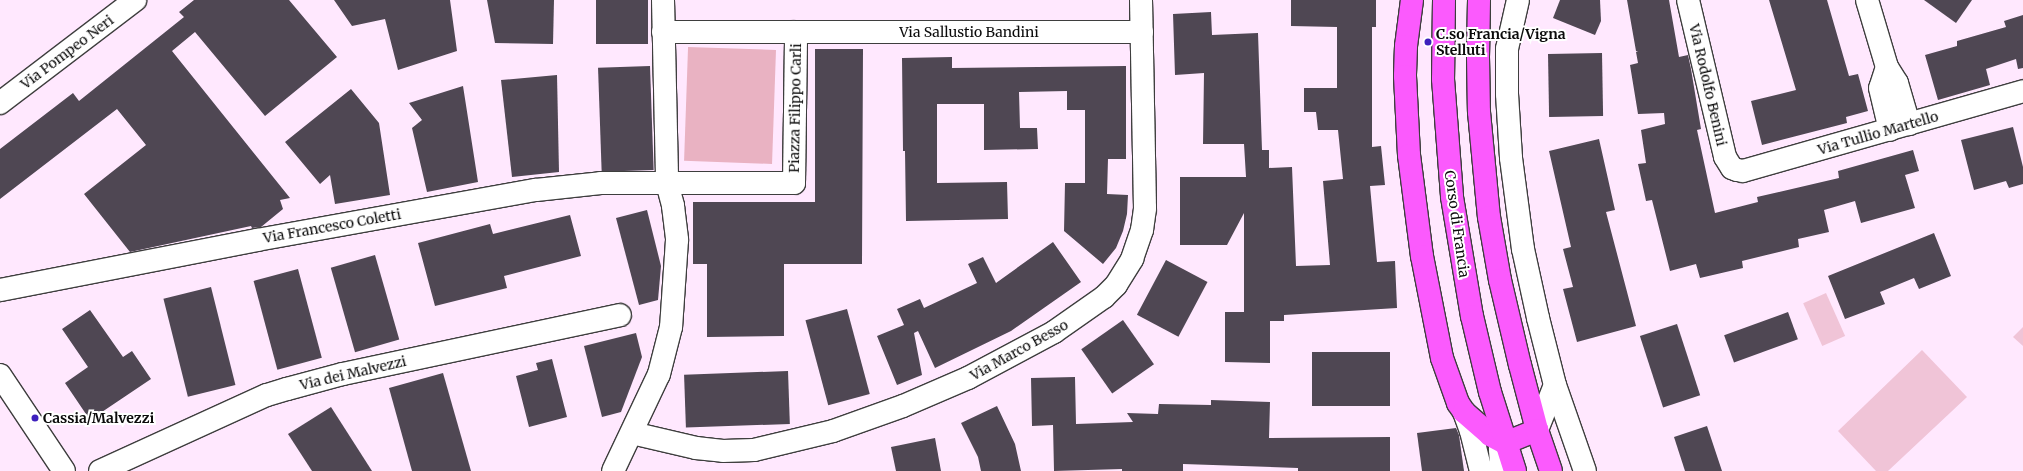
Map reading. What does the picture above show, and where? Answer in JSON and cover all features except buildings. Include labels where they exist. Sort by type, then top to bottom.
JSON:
[{"type":"main road","points":[[1412,0],[1406,46],[1405,76],[1408,134],[1415,207],[1429,295],[1442,358],[1454,394],[1464,412],[1490,435],[1505,443],[1537,430]]},
{"type":"main road","name":"Corso di Francia","points":[[1444,0],[1443,79],[1452,197],[1472,316],[1505,443],[1515,471]]},
{"type":"main road","points":[[1479,0],[1479,112],[1489,217],[1500,280],[1537,430],[1551,471]]},
{"type":"street","name":"Via Pompeo Neri","points":[[0,103],[135,0]]},
{"type":"street","points":[[613,471],[659,374],[671,327],[677,240],[674,212],[667,183],[662,0]]},
{"type":"street","name":"Via Marco Besso","points":[[632,433],[696,448],[723,451],[754,450],[833,431],[903,406],[968,378],[1022,350],[1086,311],[1116,285],[1132,259],[1142,230],[1145,195],[1141,0]]},
{"type":"street","points":[[1518,0],[1507,49],[1507,94],[1510,144],[1526,264],[1555,385],[1585,471]]},
{"type":"street","name":"Via Rodolfo Benini","points":[[1688,0],[1725,157],[1732,168]]},
{"type":"street","points":[[1867,0],[1887,68],[1880,88],[1900,127]]},
{"type":"street","name":"Piazza Filippo Carli","points":[[663,32],[796,32],[794,183],[667,183]]},
{"type":"street","name":"Via Sallustio Bandini","points":[[796,32],[1142,32]]},
{"type":"street","name":"Via Tullio Martello","points":[[1732,168],[1743,171],[2023,91]]},
{"type":"street","name":"Via Francesco Coletti","points":[[0,290],[257,240],[536,190],[600,183],[667,183]]},
{"type":"street","name":"Via dei Malvezzi","points":[[100,471],[267,395],[343,374],[620,315]]},
{"type":"street","points":[[0,375],[64,471]]},
{"type":"street","points":[[1537,430],[1555,385]]},
{"type":"street","points":[[1464,412],[1471,431],[1481,471]]},
{"type":"street","name":"Corso di Francia","points":[[1497,471],[1501,464],[1500,449],[1505,443]]},
{"type":"shaded area","points":[[688,47],[776,50],[772,164],[684,161]]},
{"type":"shaded area","points":[[1826,293],[1845,336],[1822,346],[1803,303]]},
{"type":"shaded area","points":[[2023,327],[2023,346],[2013,337]]},
{"type":"shaded area","points":[[1922,350],[1967,397],[1888,471],[1876,471],[1838,431]]},
{"type":"place","name":"C.so Francia/Vigna Stelluti","points":[[1428,42]]},
{"type":"place","name":"Cassia/Malvezzi","points":[[35,418]]}]
